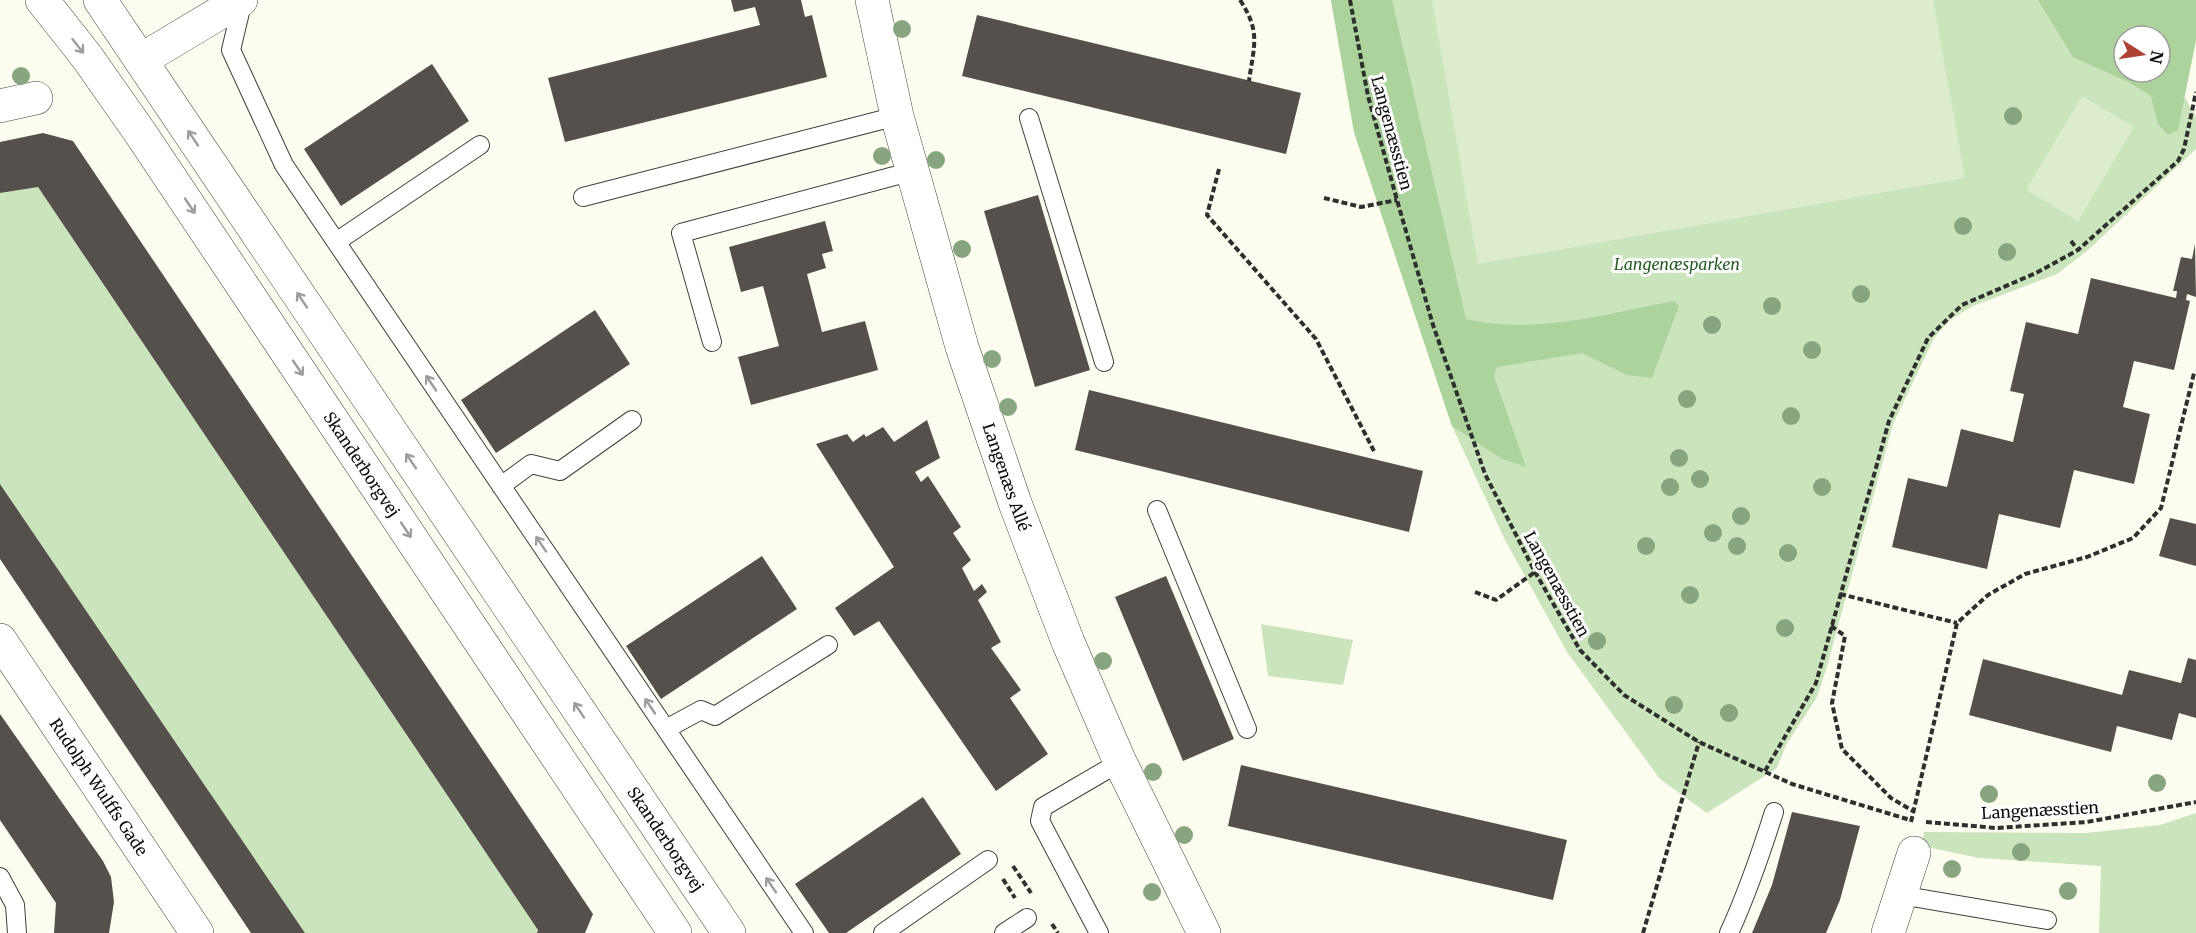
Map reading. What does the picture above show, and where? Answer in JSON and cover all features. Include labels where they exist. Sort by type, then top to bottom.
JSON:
[{"type":"street","name":"Skanderborgvej","points":[[42,0],[87,57],[141,134],[675,933]]},
{"type":"street","name":"Skanderborgvej","points":[[100,0],[729,933]]},
{"type":"street","points":[[141,60],[242,0]]},
{"type":"street","name":"Langenæs Allé","points":[[872,0],[897,116],[962,347],[1015,503],[1068,642],[1120,762],[1203,933]]},
{"type":"street","points":[[0,106],[36,98]]},
{"type":"street","name":"Rudolph Wulffs Gade","points":[[0,640],[197,933]]},
{"type":"street","points":[[1887,933],[1914,853]]},
{"type":"lane","points":[[242,0],[231,50],[284,165],[804,933]]},
{"type":"lane","points":[[583,197],[897,116]]},
{"type":"lane","points":[[1029,118],[1104,362]]},
{"type":"lane","points":[[336,242],[480,145]]},
{"type":"lane","points":[[712,342],[681,233],[913,171]]},
{"type":"lane","points":[[501,486],[531,464],[560,471],[632,420]]},
{"type":"lane","points":[[1157,510],[1247,729]]},
{"type":"lane","points":[[666,729],[701,710],[715,716],[828,645]]},
{"type":"lane","points":[[1099,933],[1040,821],[1043,807],[1120,762]]},
{"type":"lane","points":[[1729,933],[1752,879],[1774,812]]},
{"type":"lane","points":[[883,933],[988,860]]},
{"type":"lane","points":[[0,877],[15,905],[17,933]]},
{"type":"lane","points":[[1900,895],[2047,920]]},
{"type":"lane","points":[[1004,933],[1027,918]]},
{"type":"path","points":[[1240,0],[1250,16],[1255,34],[1250,81]]},
{"type":"path","name":"Langenæsstien","points":[[1350,0],[1368,96],[1397,200],[1433,325],[1485,474],[1535,572],[1580,650],[1624,695],[1699,742],[1792,784],[1910,820],[1996,828],[2076,823],[2196,802]]},
{"type":"path","points":[[1765,771],[1816,684],[1889,421],[1928,338],[1962,305],[2036,273],[2078,250],[2178,160],[2184,149],[2196,92]]},
{"type":"path","points":[[1218,169],[1207,214],[1316,339],[1374,451]]},
{"type":"path","points":[[1324,198],[1361,207],[1397,200]]},
{"type":"path","points":[[2071,241],[2078,250]]},
{"type":"path","points":[[1914,853],[1910,820],[1957,623],[1988,595],[2025,574],[2087,557],[2133,538],[2161,508],[2194,373]]},
{"type":"path","points":[[1475,592],[1496,600],[1535,572]]},
{"type":"path","points":[[1840,594],[1957,623]]},
{"type":"path","points":[[1832,626],[1845,636],[1832,703],[1842,749],[1891,798],[1913,811]]},
{"type":"path","points":[[1643,933],[1699,742]]},
{"type":"path","points":[[1011,862],[1034,897]]},
{"type":"path","points":[[1016,870],[1003,880],[1027,918]]},
{"type":"path","points":[[1046,915],[1058,933]]},
{"type":"green space","name":"Langenæsparken","points":[[1331,0],[2196,0],[2196,40],[2184,96],[2196,117],[2196,149],[2088,250],[2057,274],[1973,306],[1951,319],[1934,338],[1893,424],[1817,697],[1786,745],[1777,768],[1707,813],[1660,779],[1567,652],[1505,540],[1452,426],[1354,132]]},
{"type":"green space","points":[[1331,0],[1392,0],[1466,319],[1519,325],[1545,324],[1596,317],[1674,301],[1679,306],[1652,378],[1627,375],[1582,353],[1497,367],[1494,376],[1526,467],[1502,459],[1452,426],[1354,132]]},
{"type":"green space","points":[[1432,0],[1933,0],[1965,178],[1478,264]]},
{"type":"green space","points":[[2038,0],[2196,0],[2196,40],[2178,130],[2168,135],[2158,124],[2151,96],[2132,84],[2172,84],[2172,24],[2112,24],[2112,75],[2073,57]]},
{"type":"green space","points":[[2082,96],[2134,127],[2078,221],[2026,190]]},
{"type":"green space","points":[[38,187],[538,930],[537,933],[305,933],[0,484],[0,193]]},
{"type":"green space","points":[[1261,624],[1353,640],[1343,685],[1268,676]]},
{"type":"green space","points":[[2196,813],[2196,933],[2099,933],[2101,866],[1979,858],[1922,846],[1924,832],[2086,833],[2160,825]]},
{"type":"building","points":[[731,0],[801,0],[805,17],[812,15],[827,77],[565,142],[548,78],[760,25],[755,7],[734,12]]},
{"type":"building","points":[[977,15],[1301,93],[1286,154],[962,76]]},
{"type":"building","points":[[432,64],[469,121],[341,206],[304,149]]},
{"type":"building","points":[[43,133],[73,141],[593,914],[585,933],[537,933],[538,930],[38,187],[0,193],[0,142]]},
{"type":"building","points":[[1038,195],[1090,370],[1035,387],[984,211]]},
{"type":"building","points":[[825,221],[833,251],[822,254],[826,268],[807,274],[822,332],[865,321],[878,370],[751,405],[738,357],[779,346],[763,286],[741,292],[729,247]]},
{"type":"building","points":[[2195,244],[2196,297],[2187,294],[2186,300],[2190,301],[2174,370],[2134,361],[2123,407],[2150,414],[2134,484],[2074,470],[2060,528],[1999,514],[1987,569],[1892,547],[1908,478],[1947,487],[1961,429],[2013,442],[2024,394],[2010,391],[2026,322],[2078,334],[2091,278],[2176,298],[2177,291],[2173,291],[2181,257],[2192,259]]},
{"type":"building","points":[[595,310],[630,364],[496,453],[461,400]]},
{"type":"building","points":[[1089,390],[1423,471],[1409,532],[1075,450]]},
{"type":"building","points":[[927,420],[940,458],[915,472],[921,482],[928,476],[961,527],[953,533],[971,560],[962,568],[974,591],[982,584],[987,592],[978,600],[1001,642],[991,648],[1021,690],[1010,698],[1048,754],[996,791],[879,621],[854,636],[835,608],[894,567],[816,444],[847,434],[853,442],[864,434],[866,437],[883,427],[894,442]]},
{"type":"building","points":[[0,484],[305,933],[251,933],[0,559]]},
{"type":"building","points":[[2170,518],[2196,524],[2196,566],[2159,556]]},
{"type":"building","points":[[762,556],[797,609],[661,699],[626,646]]},
{"type":"building","points":[[1166,576],[1234,739],[1183,761],[1115,597]]},
{"type":"building","points":[[2188,658],[2196,660],[2196,718],[2179,713],[2172,740],[2117,726],[2111,752],[1969,715],[1983,659],[2122,695],[2129,670],[2181,683]]},
{"type":"building","points":[[0,714],[103,861],[111,877],[114,902],[109,933],[54,933],[56,903],[0,820]]},
{"type":"building","points":[[1241,765],[1567,840],[1553,900],[1228,826]]},
{"type":"building","points":[[923,797],[961,854],[846,933],[829,933],[795,884]]},
{"type":"building","points":[[1792,812],[1860,826],[1840,900],[1826,933],[1752,933],[1772,885]]}]
